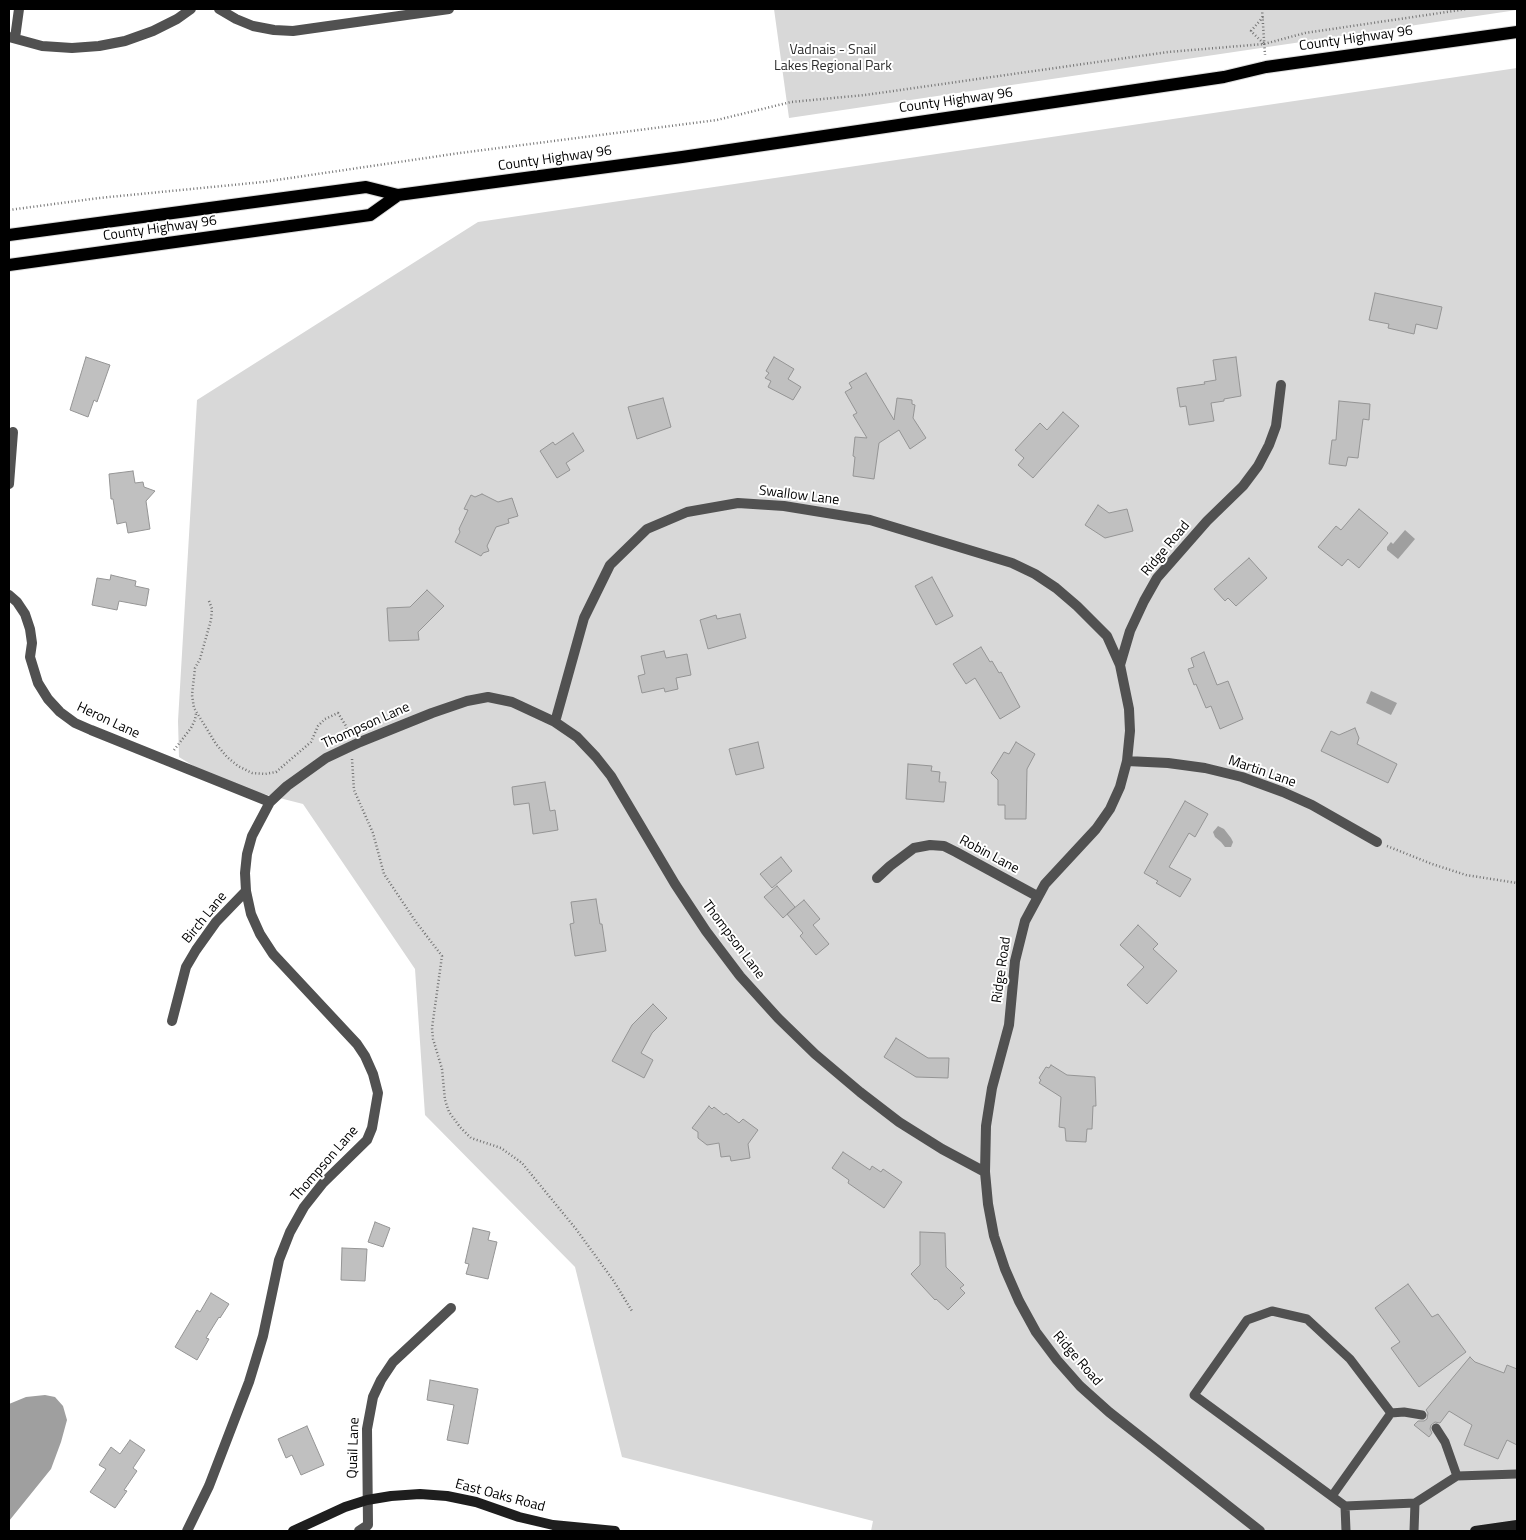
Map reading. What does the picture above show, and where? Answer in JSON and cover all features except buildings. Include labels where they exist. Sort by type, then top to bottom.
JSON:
[{"type":"main road","name":"County Highway 96","points":[[9,235],[366,187],[398,195],[692,156],[1224,77],[1266,67],[1517,32]]},
{"type":"main road","name":"County Highway 96","points":[[9,265],[370,215],[398,195]]},
{"type":"street","points":[[19,9],[12,37],[42,46],[72,48],[99,46],[125,41],[153,31],[177,19],[191,9]]},
{"type":"street","points":[[219,9],[253,26],[293,31],[449,9]]},
{"type":"street","name":"Ridge Road","points":[[1260,1531],[1109,1412],[1080,1386],[1057,1360],[1019,1302],[1005,1269],[988,1204],[985,1172],[986,1126],[992,1088],[1010,1025],[1018,944],[1025,920],[1037,896],[1059,868],[1096,829],[1110,809],[1128,761],[1129,709],[1120,665],[1130,631],[1157,578],[1207,521],[1243,486],[1258,466],[1269,446],[1276,426],[1281,385]]},
{"type":"street","points":[[9,484],[13,432]]},
{"type":"street","name":"Swallow Lane","points":[[555,722],[584,618],[610,565],[647,529],[687,512],[738,503],[784,506],[870,520],[1012,563],[1035,574],[1056,588],[1077,606],[1107,636],[1120,665]]},
{"type":"street","name":"Heron Lane","points":[[9,595],[17,602],[25,614],[30,629],[32,643],[30,657],[38,683],[48,699],[60,712],[75,723],[91,730],[270,802]]},
{"type":"street","name":"Thompson Lane","points":[[187,1531],[209,1486],[249,1382],[263,1336],[279,1260],[290,1232],[304,1207],[323,1183],[367,1140],[377,1106],[378,1093],[373,1074],[357,1044],[273,954],[257,928],[251,914],[246,891],[247,854],[257,826],[270,802],[287,786],[326,758],[401,724],[467,701],[488,697],[512,702],[555,722],[577,737],[606,769],[675,884],[706,931],[740,976],[778,1018],[815,1054],[899,1122],[942,1149],[985,1172]]},
{"type":"street","name":"Martin Lane","points":[[1128,761],[1168,763],[1205,768],[1242,777],[1312,805],[1376,842]]},
{"type":"street","name":"Robin Lane","points":[[877,878],[914,848],[930,844],[944,846],[1037,896]]},
{"type":"street","name":"Birch Lane","points":[[172,1021],[186,967],[216,922],[246,891]]},
{"type":"street","name":"Quail Lane","points":[[359,1531],[368,1525],[366,1429],[373,1397],[393,1362],[451,1308]]},
{"type":"street","name":"East Oaks Road","points":[[293,1531],[345,1507],[367,1500],[410,1494],[447,1496],[476,1502],[519,1517],[554,1525],[615,1531]]},
{"type":"street","points":[[1475,1531],[1517,1526]]},
{"type":"lane","points":[[1391,1413],[1350,1359],[1307,1319],[1272,1311],[1247,1320],[1194,1396],[1345,1506],[1415,1503],[1457,1476],[1517,1474]]},
{"type":"lane","points":[[1391,1413],[1404,1412],[1422,1415]]},
{"type":"lane","points":[[1332,1496],[1391,1413]]},
{"type":"lane","points":[[1436,1428],[1446,1442],[1457,1476]]},
{"type":"lane","points":[[1414,1531],[1415,1503]]},
{"type":"lane","points":[[1345,1506],[1346,1531]]},
{"type":"path","points":[[1262,9],[1266,67]]},
{"type":"path","points":[[9,210],[99,198],[263,182],[460,153],[717,120],[791,102],[865,95],[1168,52],[1264,44],[1305,33],[1466,9]]},
{"type":"path","points":[[1263,17],[1250,31],[1264,44]]},
{"type":"path","points":[[209,601],[212,609],[211,620],[200,659],[195,668],[192,695],[196,711],[216,744],[227,757],[238,766],[252,773],[265,774],[276,772],[311,742],[318,726],[332,715],[338,714],[346,726],[349,737]]},
{"type":"path","points":[[172,753],[191,728],[195,720],[196,711]]},
{"type":"path","points":[[352,757],[354,790],[373,833],[384,874],[416,922],[442,956],[432,1028],[442,1069],[444,1100],[449,1112],[460,1127],[472,1138],[501,1148],[522,1163],[576,1229],[632,1311]]},
{"type":"path","points":[[1376,842],[1466,875],[1517,883]]},
{"type":"green space","name":"Vadnais - Snail Lakes Regional Park","points":[[774,9],[1517,9],[1517,10],[789,118]]},
{"type":"green space","points":[[1517,68],[1517,1531],[871,1531],[873,1521],[622,1457],[575,1267],[425,1115],[415,969],[303,804],[221,783],[179,757],[178,721],[197,400],[478,222]]},
{"type":"shaded area","points":[[1405,530],[1415,539],[1398,559],[1387,550],[1387,547],[1391,542],[1393,544]]},
{"type":"shaded area","points":[[1371,691],[1397,703],[1391,715],[1366,703]]},
{"type":"shaded area","points":[[1218,826],[1224,829],[1231,838],[1233,842],[1231,847],[1225,847],[1215,837],[1213,832]]},
{"type":"shaded area","points":[[45,1395],[55,1397],[63,1406],[67,1420],[61,1442],[51,1469],[9,1521],[9,1404],[26,1397]]}]
